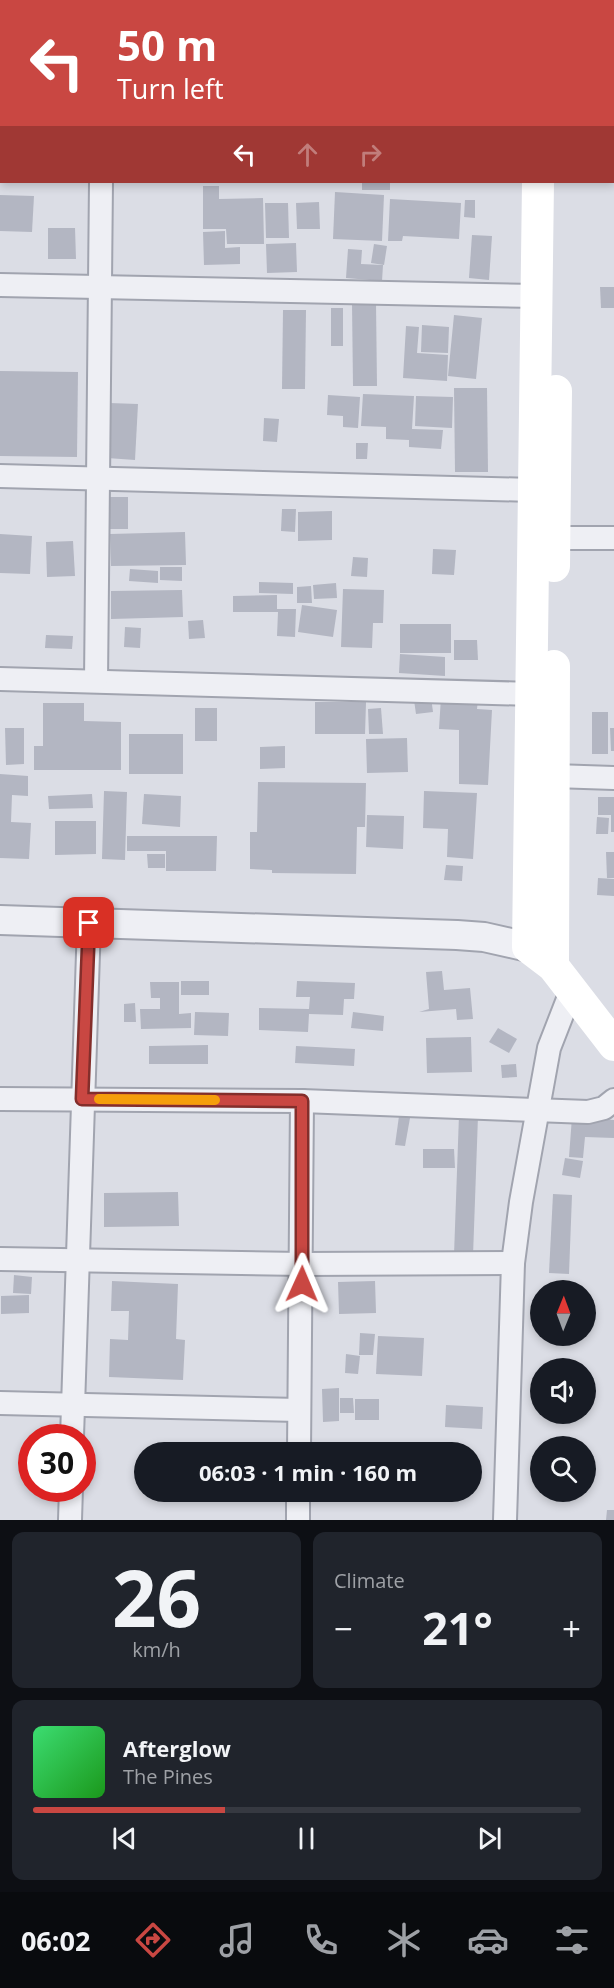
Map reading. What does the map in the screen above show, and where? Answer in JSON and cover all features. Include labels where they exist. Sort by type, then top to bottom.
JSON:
[{"type":"main road","points":[[538,183],[532,490],[528,947],[563,977],[614,1045]]},
{"type":"main road","points":[[560,183],[554,538],[554,776],[563,977]]},
{"type":"street","points":[[96,681],[100,183]]},
{"type":"street","points":[[0,285],[536,296]]},
{"type":"street","points":[[0,476],[532,490]]},
{"type":"street","points":[[554,538],[614,538]]},
{"type":"street","points":[[0,679],[532,694]]},
{"type":"street","points":[[554,776],[614,778]]},
{"type":"street","points":[[0,920],[457,935],[484,937],[528,947]]},
{"type":"street","points":[[72,1424],[89,923]]},
{"type":"street","points":[[505,1520],[513,1263],[537,1109],[563,977]]},
{"type":"street","points":[[0,1099],[302,1101],[588,1112],[604,1108],[614,1100]]},
{"type":"street","points":[[299,1442],[302,1101]]},
{"type":"street","points":[[0,1259],[513,1263]]},
{"type":"street","points":[[0,1403],[299,1410]]},
{"type":"street","points":[[70,1520],[71,1502]]},
{"type":"street","points":[[298,1502],[298,1520]]},
{"type":"building","points":[[362,183],[390,183],[390,190],[362,190]]},
{"type":"building","points":[[203,186],[219,186],[219,199],[263,198],[264,244],[227,244],[226,229],[203,229]]},
{"type":"building","points":[[335,192],[384,195],[382,241],[333,239]]},
{"type":"building","points":[[0,195],[34,196],[32,232],[0,231]]},
{"type":"building","points":[[390,199],[461,203],[459,239],[403,236],[402,241],[388,241]]},
{"type":"building","points":[[465,200],[475,200],[475,218],[464,217]]},
{"type":"building","points":[[319,202],[320,229],[297,229],[296,203]]},
{"type":"building","points":[[265,203],[288,203],[289,238],[266,238]]},
{"type":"building","points":[[48,228],[75,228],[76,259],[48,259]]},
{"type":"building","points":[[225,231],[225,248],[240,247],[240,264],[204,265],[203,232]]},
{"type":"building","points":[[472,235],[492,236],[489,280],[469,278]]},
{"type":"building","points":[[296,243],[297,272],[267,273],[266,244]]},
{"type":"building","points":[[374,244],[387,246],[384,265],[371,263]]},
{"type":"building","points":[[348,249],[362,250],[361,264],[383,265],[382,281],[346,278]]},
{"type":"building","points":[[600,287],[614,287],[614,308],[601,308]]},
{"type":"building","points":[[352,303],[376,303],[377,386],[353,386]]},
{"type":"building","points":[[331,308],[343,308],[343,346],[331,346]]},
{"type":"building","points":[[283,310],[306,310],[305,389],[282,389]]},
{"type":"building","points":[[454,315],[482,318],[476,379],[448,376]]},
{"type":"building","points":[[422,325],[449,327],[448,353],[421,352]]},
{"type":"building","points":[[406,326],[419,327],[417,353],[448,355],[447,381],[403,378]]},
{"type":"building","points":[[0,371],[78,372],[77,457],[0,456]]},
{"type":"building","points":[[454,388],[487,388],[488,472],[455,472]]},
{"type":"building","points":[[363,394],[414,396],[412,429],[443,430],[441,449],[409,447],[409,440],[386,439],[386,427],[361,426]]},
{"type":"building","points":[[328,395],[360,397],[358,428],[343,427],[343,416],[327,415]]},
{"type":"building","points":[[416,396],[453,397],[452,428],[415,426]]},
{"type":"building","points":[[109,403],[138,404],[135,460],[107,458]]},
{"type":"building","points":[[264,418],[279,419],[277,442],[263,441]]},
{"type":"building","points":[[356,443],[368,443],[367,459],[356,459]]},
{"type":"building","points":[[109,497],[128,497],[128,529],[109,529]]},
{"type":"building","points":[[282,509],[296,509],[295,532],[281,531]]},
{"type":"building","points":[[332,511],[332,540],[298,541],[298,512]]},
{"type":"building","points":[[185,532],[186,565],[111,566],[110,534]]},
{"type":"building","points":[[0,534],[32,536],[30,574],[0,573]]},
{"type":"building","points":[[73,541],[75,576],[47,577],[46,542]]},
{"type":"building","points":[[433,549],[456,550],[454,575],[432,574]]},
{"type":"building","points":[[353,557],[368,558],[367,577],[351,576]]},
{"type":"building","points":[[160,567],[182,567],[182,581],[160,580]]},
{"type":"building","points":[[130,569],[158,571],[158,583],[129,581]]},
{"type":"building","points":[[259,582],[293,583],[293,594],[259,593]]},
{"type":"building","points":[[336,583],[337,598],[314,599],[313,585]]},
{"type":"building","points":[[311,586],[312,603],[297,603],[297,587]]},
{"type":"building","points":[[343,589],[384,590],[383,623],[373,623],[372,648],[341,647]]},
{"type":"building","points":[[182,590],[183,617],[111,619],[111,591]]},
{"type":"building","points":[[277,595],[277,609],[296,609],[295,637],[277,636],[278,612],[233,612],[233,596]]},
{"type":"building","points":[[302,605],[337,610],[333,637],[298,632]]},
{"type":"building","points":[[203,620],[205,638],[189,639],[188,621]]},
{"type":"building","points":[[400,624],[451,624],[451,653],[400,653]]},
{"type":"building","points":[[125,627],[141,628],[140,648],[124,647]]},
{"type":"building","points":[[46,635],[73,636],[72,649],[45,648]]},
{"type":"building","points":[[454,640],[477,640],[478,660],[454,660]]},
{"type":"building","points":[[400,654],[445,657],[445,676],[399,673]]},
{"type":"building","points":[[431,697],[433,712],[416,714],[414,700]]},
{"type":"building","points":[[441,697],[478,699],[477,709],[492,710],[488,785],[459,784],[459,730],[439,729]]},
{"type":"building","points":[[315,702],[366,702],[365,734],[315,734]]},
{"type":"building","points":[[43,703],[84,703],[84,721],[121,722],[121,770],[34,770],[34,746],[43,746]]},
{"type":"building","points":[[195,708],[217,708],[217,741],[195,741]]},
{"type":"building","points":[[381,708],[383,734],[369,734],[368,709]]},
{"type":"building","points":[[592,712],[608,712],[608,754],[592,754]]},
{"type":"building","points":[[5,728],[24,728],[24,764],[6,765]]},
{"type":"building","points":[[610,728],[614,728],[614,751],[611,751]]},
{"type":"building","points":[[129,734],[183,734],[183,774],[129,774]]},
{"type":"building","points":[[407,738],[408,772],[367,773],[366,739]]},
{"type":"building","points":[[285,746],[285,768],[260,769],[260,747]]},
{"type":"building","points":[[0,774],[28,776],[28,796],[12,795],[11,822],[31,823],[29,859],[0,858]]},
{"type":"building","points":[[258,782],[366,783],[365,827],[357,827],[356,874],[272,873],[272,870],[250,869],[250,832],[257,832]]},
{"type":"building","points":[[104,791],[127,792],[125,860],[102,859]]},
{"type":"building","points":[[424,791],[477,793],[473,859],[447,857],[448,829],[423,828]]},
{"type":"building","points":[[92,794],[93,808],[49,809],[48,796]]},
{"type":"building","points":[[144,794],[181,796],[180,827],[142,824]]},
{"type":"building","points":[[598,797],[614,797],[614,832],[611,832],[611,815],[598,815]]},
{"type":"building","points":[[367,815],[404,816],[403,849],[366,847]]},
{"type":"building","points":[[597,817],[609,818],[608,834],[596,834]]},
{"type":"building","points":[[55,821],[96,821],[96,854],[55,855]]},
{"type":"building","points":[[127,836],[217,836],[216,871],[166,871],[166,851],[127,851]]},
{"type":"building","points":[[606,852],[614,852],[614,878],[607,878]]},
{"type":"building","points":[[147,854],[165,854],[165,868],[148,868]]},
{"type":"building","points":[[446,865],[463,866],[462,881],[444,880]]},
{"type":"building","points":[[598,878],[614,879],[614,896],[597,895]]},
{"type":"building","points":[[442,971],[444,990],[470,988],[473,1019],[457,1020],[456,1009],[419,1012],[429,1009],[426,972]]},
{"type":"building","points":[[181,981],[209,981],[209,995],[181,995]]},
{"type":"building","points":[[297,981],[355,983],[354,999],[344,999],[343,1015],[309,1014],[308,1032],[259,1030],[259,1008],[309,1009],[310,997],[296,997]]},
{"type":"building","points":[[150,982],[179,982],[179,1014],[191,1013],[191,1028],[141,1029],[140,1009],[160,1009],[160,998],[151,998]]},
{"type":"building","points":[[135,1003],[136,1022],[124,1022],[124,1004]]},
{"type":"building","points":[[195,1012],[229,1013],[228,1036],[194,1035]]},
{"type":"building","points":[[353,1012],[384,1016],[383,1031],[351,1028]]},
{"type":"building","points":[[498,1028],[517,1039],[509,1053],[489,1042]]},
{"type":"building","points":[[471,1037],[472,1072],[427,1073],[426,1038]]},
{"type":"building","points":[[208,1045],[208,1064],[149,1064],[149,1046]]},
{"type":"building","points":[[296,1046],[355,1049],[354,1066],[295,1063]]},
{"type":"building","points":[[516,1064],[517,1077],[502,1078],[501,1065]]},
{"type":"building","points":[[459,1115],[478,1116],[473,1256],[454,1255]]},
{"type":"building","points":[[399,1116],[410,1118],[405,1146],[395,1145]]},
{"type":"building","points":[[572,1117],[614,1120],[614,1138],[585,1137],[583,1158],[569,1157]]},
{"type":"building","points":[[423,1149],[454,1149],[455,1168],[423,1168]]},
{"type":"building","points":[[565,1158],[583,1161],[580,1178],[562,1175]]},
{"type":"building","points":[[178,1192],[179,1226],[104,1227],[104,1193]]},
{"type":"building","points":[[553,1194],[572,1195],[569,1274],[549,1273]]},
{"type":"building","points":[[14,1275],[32,1277],[31,1294],[13,1293]]},
{"type":"building","points":[[112,1281],[178,1284],[176,1339],[185,1340],[183,1380],[109,1377],[110,1339],[128,1340],[129,1311],[111,1311]]},
{"type":"building","points":[[375,1281],[376,1313],[339,1314],[338,1282]]},
{"type":"building","points":[[29,1295],[29,1313],[1,1314],[1,1296]]},
{"type":"building","points":[[360,1333],[375,1334],[373,1355],[359,1355]]},
{"type":"building","points":[[378,1336],[424,1338],[422,1376],[376,1374]]},
{"type":"building","points":[[346,1354],[360,1356],[358,1374],[345,1373]]},
{"type":"building","points":[[339,1388],[339,1421],[323,1422],[322,1389]]},
{"type":"building","points":[[340,1398],[353,1398],[354,1413],[340,1413]]},
{"type":"building","points":[[355,1399],[379,1399],[379,1420],[355,1420]]},
{"type":"building","points":[[446,1405],[483,1407],[482,1429],[445,1427]]},
{"type":"building","points":[[607,1510],[614,1510],[614,1520],[606,1520]]},
{"type":"slow traffic","points":[[99,1099],[215,1100]]},
{"type":"route","points":[[89,923],[82,1099],[302,1101],[302,1284]]}]
